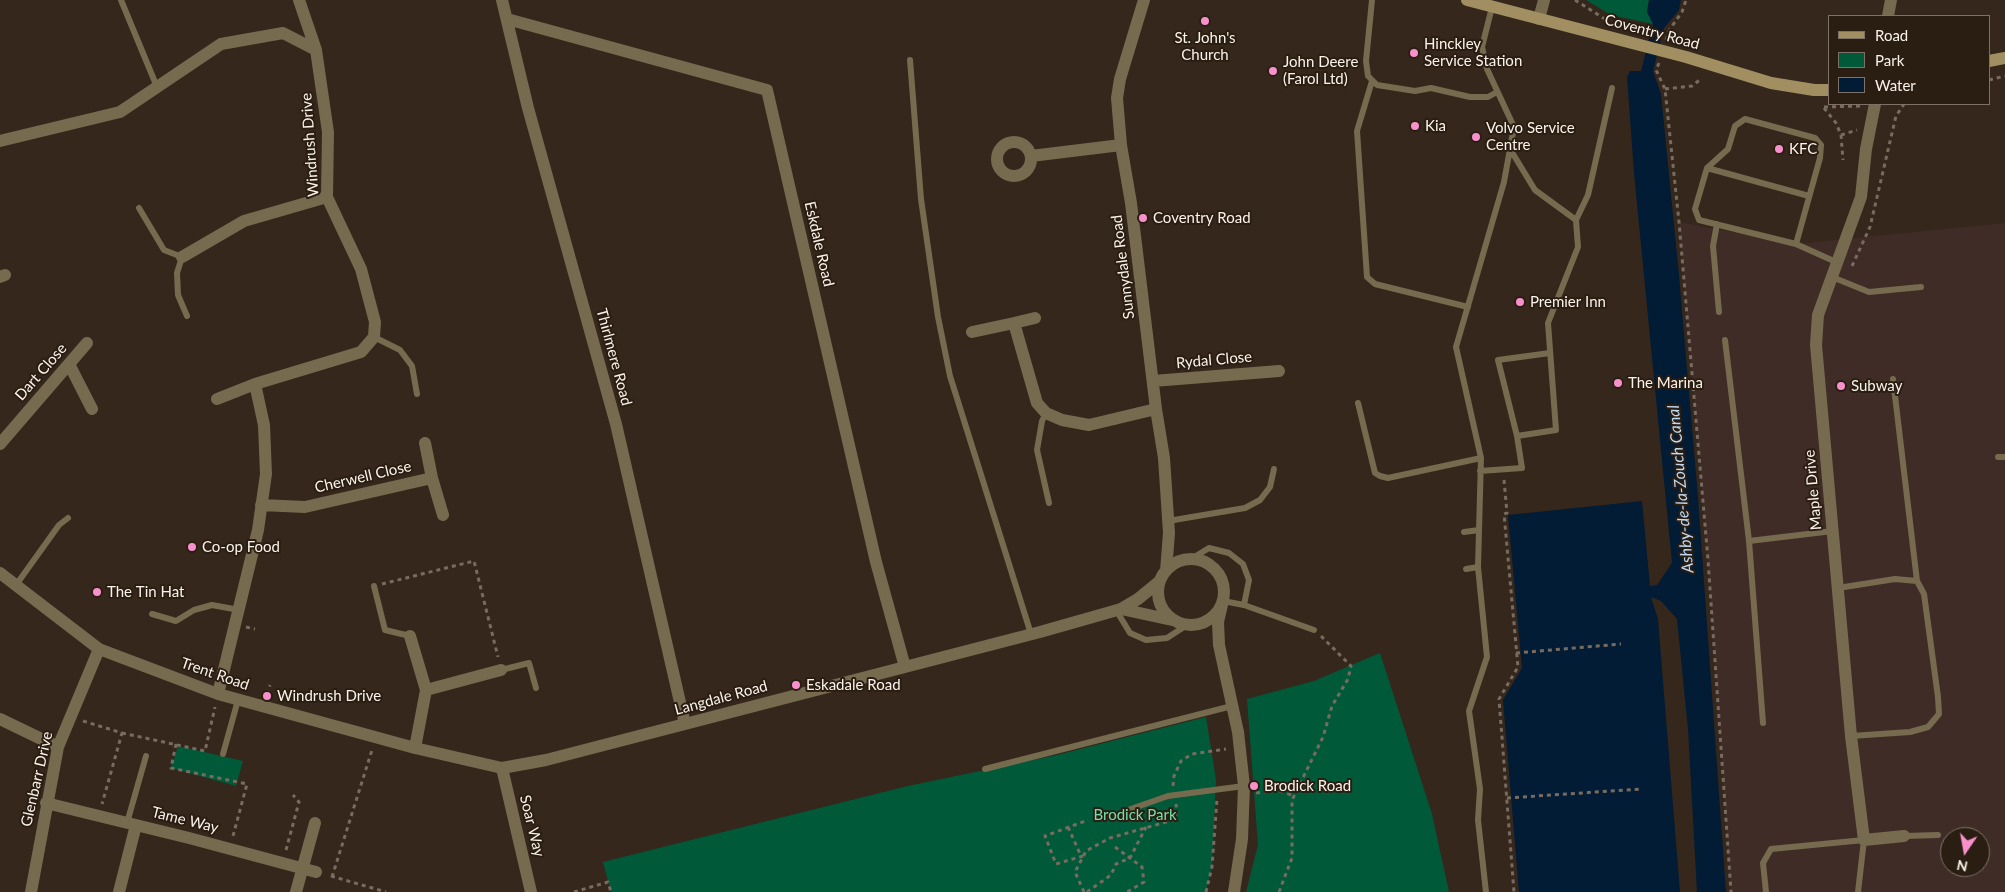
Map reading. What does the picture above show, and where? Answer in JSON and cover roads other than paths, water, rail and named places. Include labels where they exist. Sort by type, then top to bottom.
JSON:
[{"type":"main road","name":"Coventry Road","points":[[1467,0],[1686,57],[1771,83],[1814,90],[1828,90]]},
{"type":"main road","points":[[1990,60],[2005,58]]},
{"type":"street","name":"Windrush Drive","points":[[299,0],[316,50],[328,132],[327,197],[361,269],[375,322],[374,337]]},
{"type":"street","name":"Thirlmere Road","points":[[502,0],[528,108],[616,424],[685,724]]},
{"type":"street","name":"Sunnydale Road","points":[[1144,0],[1117,98],[1121,145],[1131,203],[1156,409],[1164,458],[1169,527],[1163,576]]},
{"type":"street","points":[[1539,19],[1544,0]]},
{"type":"street","points":[[1888,15],[1890,0]]},
{"type":"street","name":"Eskdale Road","points":[[506,19],[767,90],[876,562],[905,667]]},
{"type":"street","points":[[0,141],[120,112],[221,44],[283,33],[316,50]]},
{"type":"street","name":"Maple Drive","points":[[1864,840],[1851,736],[1816,345],[1818,315],[1861,197],[1866,149],[1875,105]]},
{"type":"street","points":[[1031,156],[1121,145]]},
{"type":"street","points":[[182,258],[244,221],[327,197]]},
{"type":"street","points":[[972,332],[1035,318]]},
{"type":"street","points":[[1014,323],[1037,403],[1046,413],[1062,420],[1089,425],[1156,409]]},
{"type":"street","points":[[217,399],[255,384],[360,352],[374,337]]},
{"type":"street","name":"Dart Close","points":[[0,444],[87,343]]},
{"type":"street","points":[[69,364],[92,409]]},
{"type":"street","name":"Rydal Close","points":[[1153,381],[1279,371]]},
{"type":"street","points":[[218,694],[262,505],[266,474],[264,425],[255,384]]},
{"type":"street","points":[[425,443],[432,478]]},
{"type":"street","name":"Cherwell Close","points":[[262,505],[305,507],[432,478],[444,515]]},
{"type":"street","name":"Sunnydale Road","points":[[1169,527],[1187,559]]},
{"type":"street","points":[[1219,645],[1211,631],[1202,624],[1180,623],[1166,613],[1159,602],[1163,576],[1187,559],[1202,560],[1213,567],[1221,576],[1224,589],[1223,603],[1218,622],[1219,645],[1239,747],[1243,790],[1242,839],[1234,892]]},
{"type":"street","name":"Trent Road","points":[[0,573],[99,649],[238,700],[415,748],[502,768]]},
{"type":"street","name":"Langdale Road","points":[[502,768],[546,760],[1031,634],[1118,609],[1138,600],[1163,576]]},
{"type":"street","points":[[1202,624],[1216,614],[1223,603]]},
{"type":"street","name":"Langdale Road","points":[[1118,609],[1180,623]]},
{"type":"street","points":[[410,636],[426,690],[415,748]]},
{"type":"street","name":"Glenbarr Drive","points":[[31,892],[46,803],[58,747],[99,649]]},
{"type":"street","points":[[426,690],[501,670]]},
{"type":"street","points":[[0,719],[58,747]]},
{"type":"street","name":"Soar Way","points":[[502,768],[531,892]]},
{"type":"street","name":"Tame Way","points":[[46,803],[229,848],[316,872]]},
{"type":"street","points":[[296,892],[315,823]]},
{"type":"street","points":[[119,892],[131,824]]},
{"type":"street","points":[[1864,840],[1904,836]]},
{"type":"lane","points":[[121,0],[157,87]]},
{"type":"lane","points":[[1372,0],[1366,61],[1368,76],[1376,85],[1415,92],[1431,88],[1470,97],[1488,97],[1497,92]]},
{"type":"lane","points":[[1486,892],[1478,820],[1480,789],[1469,711],[1487,657],[1478,567],[1481,458],[1456,347],[1504,182],[1514,127],[1487,69],[1482,47],[1492,7]]},
{"type":"lane","points":[[910,60],[921,199],[946,359],[968,439],[1031,634]]},
{"type":"lane","points":[[1372,81],[1357,131],[1367,278],[1375,284],[1468,307]]},
{"type":"lane","points":[[1517,436],[1556,430],[1548,323],[1578,246],[1576,220],[1588,196],[1612,88]]},
{"type":"lane","points":[[1796,244],[1820,158],[1821,145],[1815,138],[1745,119],[1735,126],[1728,149],[1707,168],[1695,209],[1700,220],[1796,244],[1836,262]]},
{"type":"lane","points":[[1510,149],[1535,190],[1576,220]]},
{"type":"lane","points":[[1707,168],[1810,196]]},
{"type":"lane","points":[[139,208],[164,250],[182,258],[177,273],[178,294],[187,316]]},
{"type":"lane","points":[[1717,224],[1713,246],[1719,312]]},
{"type":"lane","points":[[1831,276],[1869,292],[1921,287]]},
{"type":"lane","points":[[374,337],[400,350],[412,366],[417,394]]},
{"type":"lane","points":[[1724,340],[1748,541],[1763,724]]},
{"type":"lane","points":[[1480,472],[1522,468],[1517,436],[1498,360],[1550,353]]},
{"type":"lane","points":[[1851,736],[1910,732],[1928,727],[1939,714],[1924,594],[1917,581],[1893,379]]},
{"type":"lane","points":[[1358,404],[1375,473],[1380,476],[1388,478],[1481,458]]},
{"type":"lane","points":[[1046,413],[1042,421],[1037,450],[1049,503]]},
{"type":"lane","points":[[1169,527],[1245,508],[1260,500],[1270,487],[1274,469]]},
{"type":"lane","points":[[16,585],[59,525],[68,518]]},
{"type":"lane","points":[[1464,532],[1479,530]]},
{"type":"lane","points":[[1748,541],[1833,531]]},
{"type":"lane","points":[[1187,559],[1208,548],[1229,553],[1243,564],[1249,580],[1244,605]]},
{"type":"lane","points":[[1466,569],[1478,567]]},
{"type":"lane","points":[[1838,588],[1895,579],[1917,581]]},
{"type":"lane","points":[[374,586],[385,630],[410,636]]},
{"type":"lane","points":[[1223,603],[1244,605],[1314,630]]},
{"type":"lane","points":[[152,614],[176,622],[194,610],[212,605],[239,610]]},
{"type":"lane","points":[[1118,609],[1130,633],[1146,640],[1167,638],[1180,623]]},
{"type":"lane","points":[[501,670],[529,663],[536,688]]},
{"type":"lane","points":[[223,754],[238,700]]},
{"type":"lane","points":[[985,769],[1232,706]]},
{"type":"lane","points":[[131,824],[146,756]]},
{"type":"lane","points":[[1125,811],[1174,795],[1243,790]]},
{"type":"lane","points":[[1904,836],[1938,835]]},
{"type":"lane","points":[[1766,892],[1763,862],[1771,849],[1864,840],[1858,892]]},
{"type":"water","name":"Ashby-de-la-Zouch Canal","points":[[1649,0],[1681,0],[1679,10],[1664,28],[1653,71],[1661,94],[1679,275],[1698,497],[1726,892],[1697,892],[1688,729],[1677,619],[1661,601],[1651,597],[1658,619],[1680,892],[1519,892],[1503,700],[1522,668],[1508,515],[1642,501],[1650,586],[1657,585],[1672,563],[1634,173],[1627,77],[1630,71],[1641,71],[1653,24],[1647,12]]},
{"type":"place","name":"St. John's Church","points":[[1205,21]]},
{"type":"place","name":"Hinckley Service Station","points":[[1414,53]]},
{"type":"place","name":"John Deere (Farol Ltd)","points":[[1273,71]]},
{"type":"place","name":"Kia","points":[[1415,126]]},
{"type":"place","name":"Volvo Service Centre","points":[[1476,137]]},
{"type":"place","name":"KFC","points":[[1779,149]]},
{"type":"place","name":"Coventry Road","points":[[1143,218]]},
{"type":"place","name":"Premier Inn","points":[[1520,302]]},
{"type":"place","name":"The Marina","points":[[1618,383]]},
{"type":"place","name":"Subway","points":[[1841,386]]},
{"type":"place","name":"Co-op Food","points":[[192,547]]},
{"type":"place","name":"The Tin Hat","points":[[97,592]]},
{"type":"place","name":"Eskadale Road","points":[[796,685]]},
{"type":"place","name":"Windrush Drive","points":[[267,696]]},
{"type":"place","name":"Brodick Road","points":[[1254,786]]},
{"type":"park label","name":"Brodick Park","points":[[1135,815]]}]
